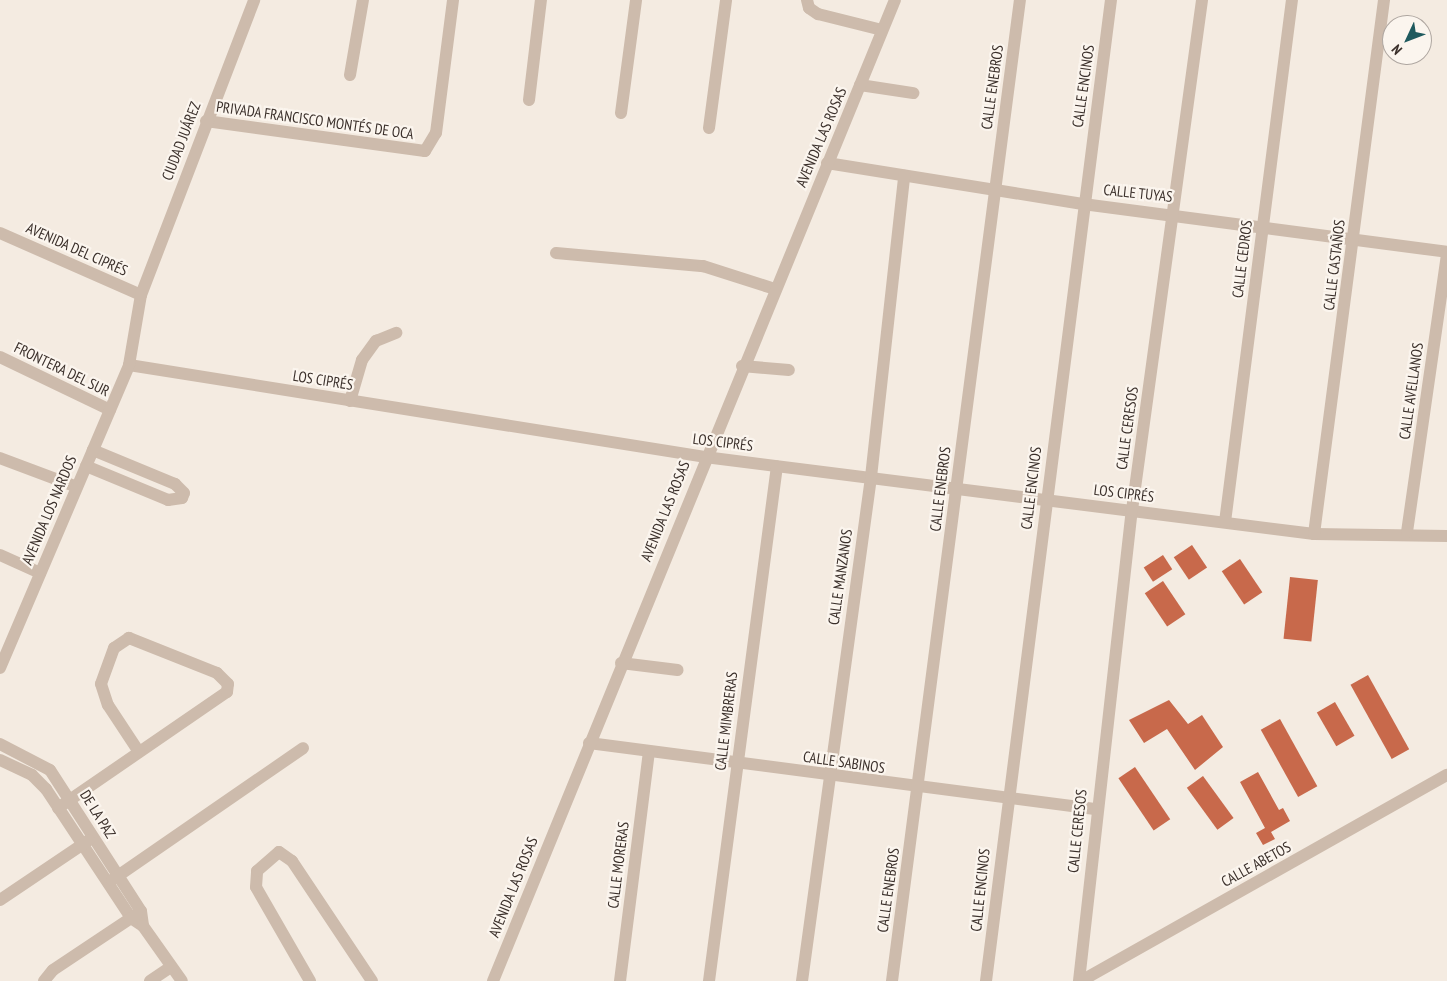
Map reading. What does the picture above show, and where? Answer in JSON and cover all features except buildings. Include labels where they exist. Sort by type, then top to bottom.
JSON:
[{"type":"street","name":"CIUDAD JUÁREZ","points":[[129,365],[141,295],[206,120],[254,0]]},
{"type":"street","points":[[350,75],[363,0]]},
{"type":"street","name":"PRIVADA FRANCISCO MONTÉS DE OCA","points":[[206,120],[419,152],[429,149],[436,133],[453,0]]},
{"type":"street","points":[[529,100],[541,0]]},
{"type":"street","points":[[621,113],[636,0]]},
{"type":"street","points":[[709,128],[726,0]]},
{"type":"street","points":[[807,0],[809,8],[818,14],[882,30]]},
{"type":"street","name":"AVENIDA LAS ROSAS","points":[[493,981],[704,457],[895,0]]},
{"type":"street","name":"CALLE ENEBROS","points":[[892,981],[919,789],[994,191],[1020,0]]},
{"type":"street","name":"CALLE ENCINOS","points":[[986,981],[1006,799],[1110,0]]},
{"type":"street","name":"CALLE CERESOS","points":[[1080,981],[1095,809],[1132,510],[1202,0]]},
{"type":"street","name":"CALLE CEDROS","points":[[1225,522],[1292,0]]},
{"type":"street","name":"CALLE CASTAÑOS","points":[[1314,534],[1384,0]]},
{"type":"street","points":[[860,86],[913,93]]},
{"type":"street","name":"CALLE TUYAS","points":[[827,163],[1083,204],[1174,213],[1262,228],[1447,253]]},
{"type":"street","name":"CALLE MANZANOS","points":[[802,981],[871,477],[904,176]]},
{"type":"street","name":"AVENIDA DEL CIPRÉS","points":[[0,233],[141,295]]},
{"type":"street","points":[[556,253],[704,266],[775,289]]},
{"type":"street","name":"CALLE AVELLANOS","points":[[1407,532],[1447,253]]},
{"type":"street","points":[[350,401],[362,360],[376,341],[396,333]]},
{"type":"street","name":"FRONTERA DEL SUR","points":[[0,357],[110,410]]},
{"type":"street","name":"LOS CIPRÉS","points":[[129,365],[704,457],[1314,534],[1407,532],[1447,536]]},
{"type":"street","name":"AVENIDA LOS NARDOS","points":[[1,664],[129,365]]},
{"type":"street","points":[[742,366],[789,370]]},
{"type":"street","points":[[86,466],[168,500],[182,498],[184,493],[175,484],[93,450]]},
{"type":"street","points":[[0,458],[77,487]]},
{"type":"street","name":"CALLE MIMBRERAS","points":[[709,981],[776,466]]},
{"type":"street","points":[[1433,536],[1447,546]]},
{"type":"street","points":[[0,555],[40,573]]},
{"type":"street","points":[[58,808],[223,697],[228,684],[217,673],[129,638],[114,648],[101,684],[108,704],[139,752]]},
{"type":"street","points":[[621,663],[678,670]]},
{"type":"street","name":"CALLE SABINOS","points":[[589,743],[919,789],[1095,809]]},
{"type":"street","name":"DE LA PAZ","points":[[0,744],[42,763],[70,799],[94,838],[113,880]]},
{"type":"street","points":[[113,880],[303,748]]},
{"type":"street","name":"CALLE MORERAS","points":[[620,981],[649,752]]},
{"type":"street","name":"DE LA PAZ","points":[[0,760],[32,775],[58,808],[82,845],[113,880],[182,981]]},
{"type":"street","name":"CALLE ABETOS","points":[[1080,981],[1447,775]]},
{"type":"street","points":[[0,900],[94,838]]},
{"type":"street","points":[[310,981],[256,887],[256,871],[279,852],[292,862],[372,981]]},
{"type":"street","points":[[44,981],[53,970],[136,915]]},
{"type":"street","points":[[150,981],[171,967]]}]
